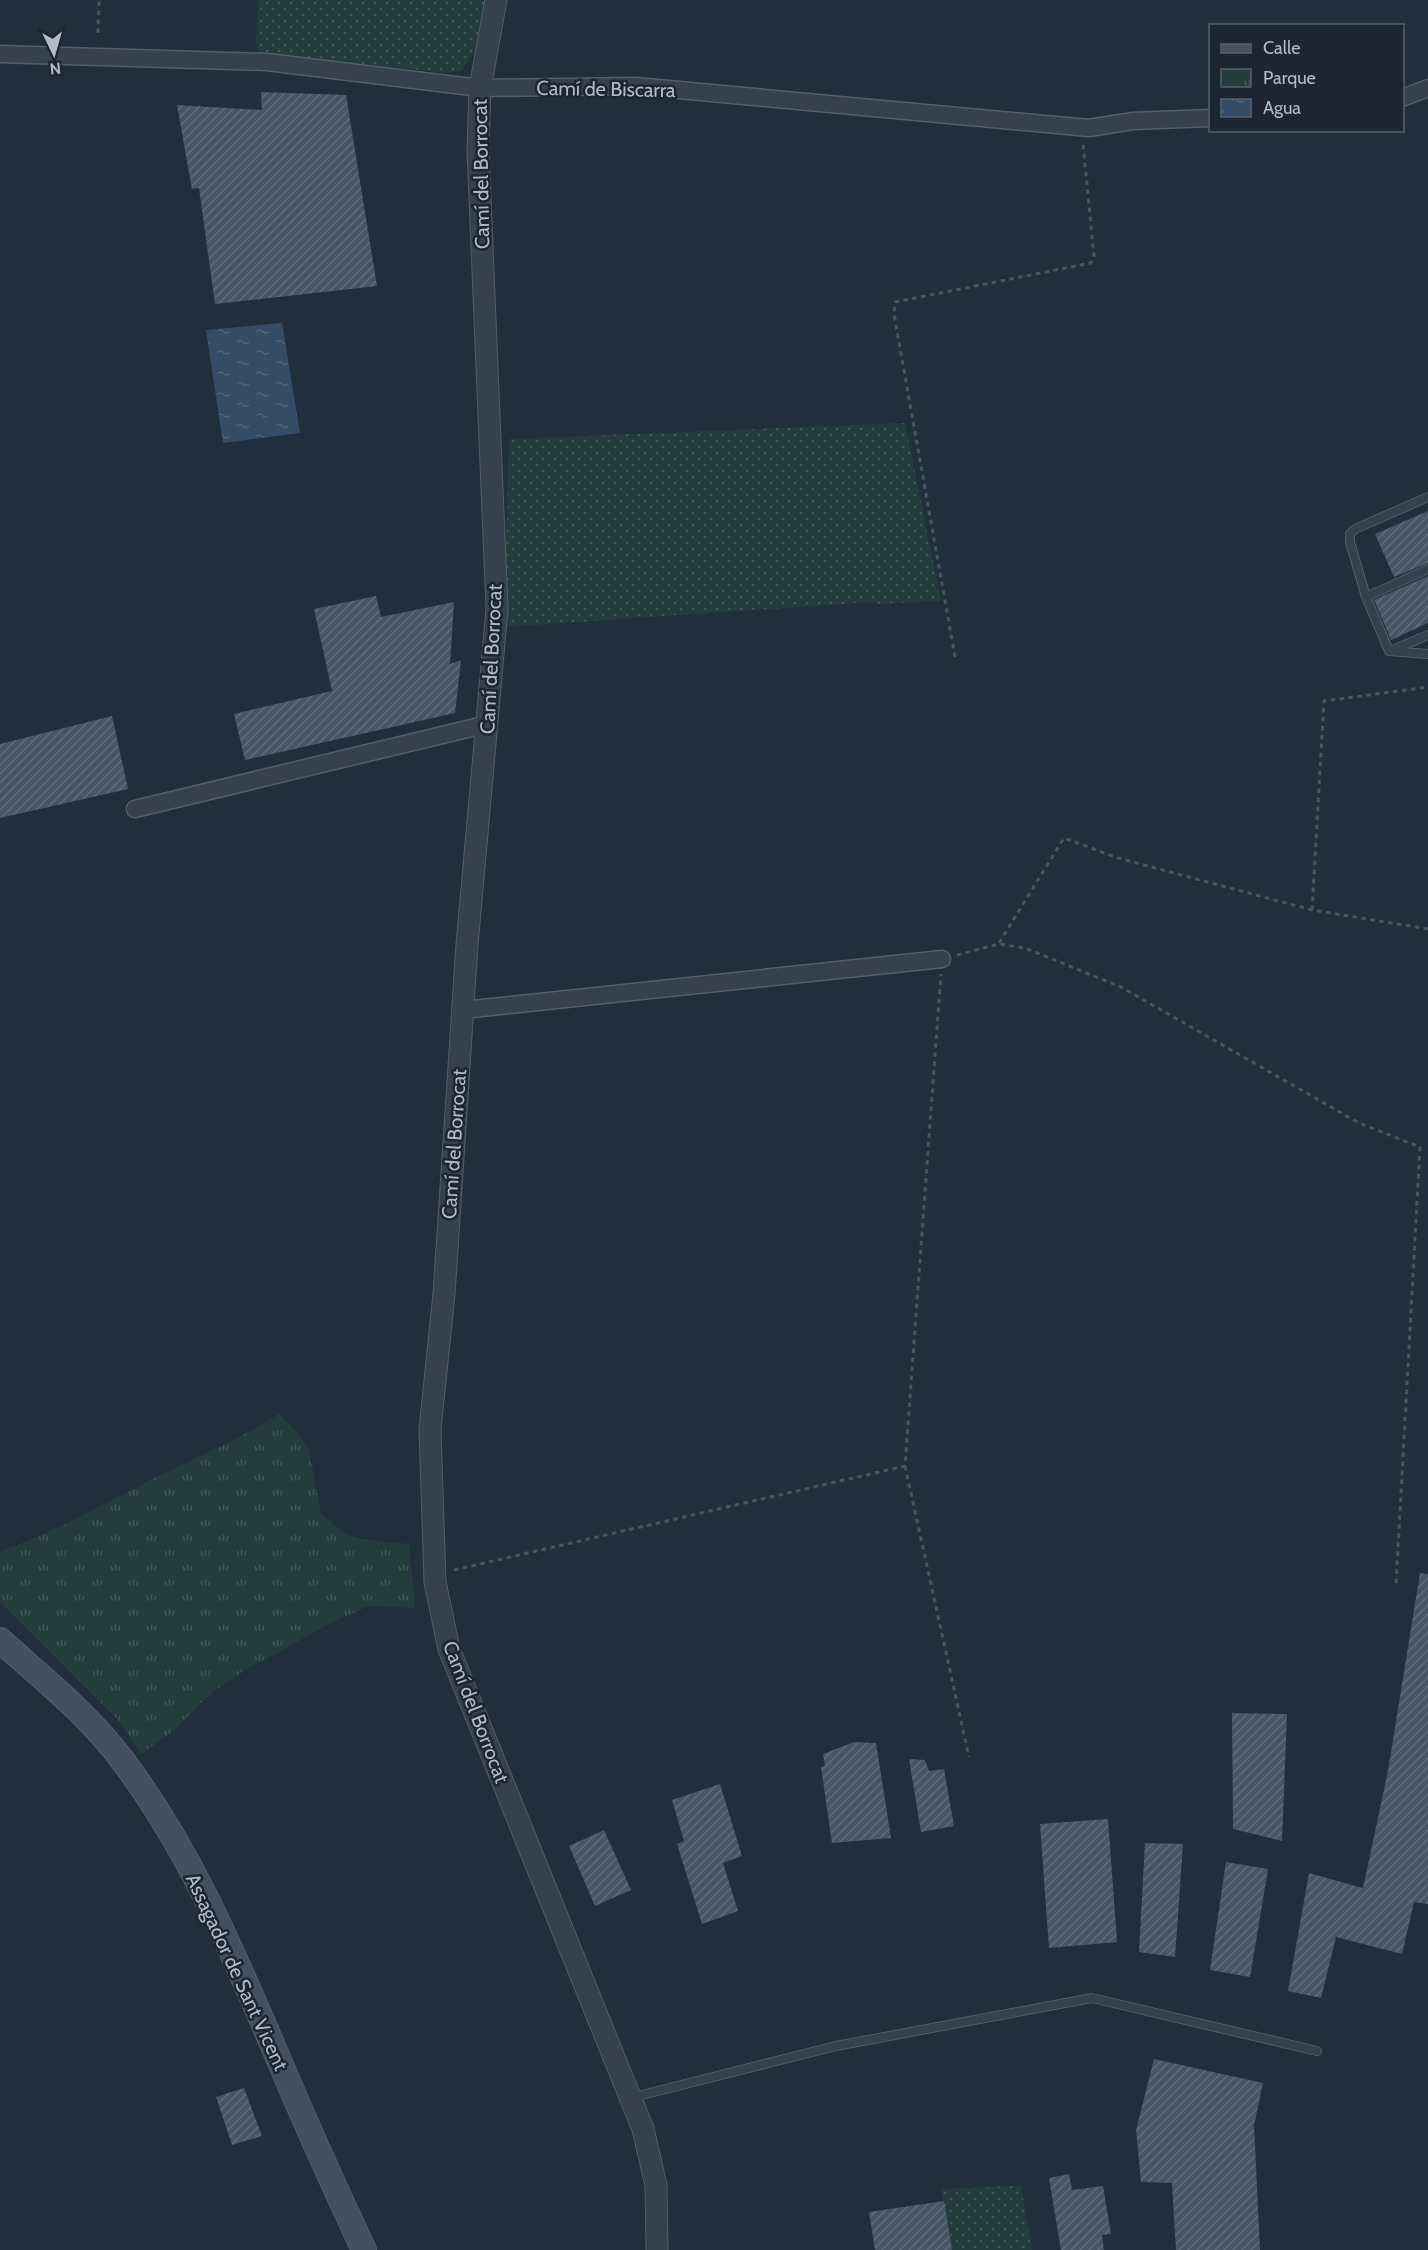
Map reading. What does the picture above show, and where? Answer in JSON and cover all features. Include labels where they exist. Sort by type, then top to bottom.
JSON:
[{"type":"main road","name":"Assagador de Sant Vicent","points":[[0,1640],[66,1699],[123,1760],[173,1836],[229,1943],[363,2250]]},
{"type":"street","name":"Camí del Borrocat","points":[[496,0],[480,88],[480,234],[490,402],[497,609],[463,1010],[444,1294],[430,1429],[435,1574],[449,1649],[643,2129],[656,2185],[657,2250]]},
{"type":"street","name":"Camí de Biscarra","points":[[0,54],[267,62],[480,88],[636,86],[1081,127],[1133,121],[1209,118]]},
{"type":"street","points":[[1404,97],[1428,88]]},
{"type":"street","points":[[135,809],[488,724]]},
{"type":"street","points":[[463,1010],[942,959]]},
{"type":"lane","points":[[1389,651],[1366,597],[1350,542],[1350,534],[1355,529],[1428,497]]},
{"type":"lane","points":[[1366,597],[1428,569]]},
{"type":"lane","points":[[1389,651],[1428,635]]},
{"type":"lane","points":[[1389,651],[1428,654]]},
{"type":"lane","points":[[630,2098],[836,2046],[1092,1998],[1317,2051]]},
{"type":"path","points":[[98,33],[99,0]]},
{"type":"path","points":[[955,657],[896,326],[895,302],[1090,263],[1094,256],[1081,127]]},
{"type":"path","points":[[1312,910],[1324,701],[1428,687]]},
{"type":"path","points":[[999,944],[1064,838],[1118,858],[1312,910],[1428,929]]},
{"type":"path","points":[[969,1757],[905,1466],[942,959],[999,944],[1025,948],[1121,987],[1359,1123],[1420,1147],[1396,1584]]},
{"type":"path","points":[[435,1574],[905,1466]]},
{"type":"green space","points":[[258,0],[485,0],[476,48],[462,70],[449,73],[258,53],[256,44]]},
{"type":"green space","points":[[905,423],[941,601],[878,604],[871,602],[504,627],[509,439]]},
{"type":"green space","points":[[279,1414],[296,1431],[309,1450],[321,1514],[346,1534],[365,1540],[409,1544],[415,1608],[368,1606],[331,1623],[242,1672],[210,1694],[172,1732],[141,1754],[117,1719],[0,1602],[0,1551],[76,1519],[231,1441]]},
{"type":"green space","points":[[1021,2186],[1032,2250],[952,2250],[941,2189]]},
{"type":"water","points":[[282,323],[300,433],[223,443],[206,330]]},
{"type":"building","points":[[261,92],[346,95],[377,286],[215,304],[199,188],[192,189],[177,105],[262,110]]},
{"type":"building","points":[[1428,511],[1428,563],[1394,577],[1375,534]]},
{"type":"building","points":[[1428,576],[1428,623],[1391,640],[1374,600]]},
{"type":"building","points":[[376,596],[381,617],[454,602],[450,664],[461,660],[455,713],[245,760],[234,714],[332,691],[314,609]]},
{"type":"building","points":[[112,716],[128,789],[0,818],[0,744]]},
{"type":"building","points":[[1420,1573],[1428,1574],[1428,1904],[1414,1902],[1402,1954],[1336,1937],[1321,1998],[1288,1991],[1309,1873],[1363,1888],[1388,1771]]},
{"type":"building","points":[[1232,1713],[1287,1714],[1282,1841],[1233,1829]]},
{"type":"building","points":[[854,1742],[876,1743],[891,1838],[832,1843],[821,1767],[825,1766],[823,1754]]},
{"type":"building","points":[[909,1759],[925,1760],[929,1771],[944,1769],[954,1826],[921,1832]]},
{"type":"building","points":[[720,1784],[742,1856],[723,1863],[738,1911],[702,1924],[677,1844],[684,1841],[672,1800]]},
{"type":"building","points":[[1108,1819],[1117,1942],[1049,1948],[1040,1824]]},
{"type":"building","points":[[604,1830],[631,1890],[595,1906],[569,1846]]},
{"type":"building","points":[[1145,1843],[1183,1844],[1175,1957],[1139,1952]]},
{"type":"building","points":[[1226,1862],[1268,1869],[1250,1977],[1210,1970]]},
{"type":"building","points":[[1154,2059],[1263,2083],[1254,2125],[1260,2250],[1176,2250],[1172,2183],[1141,2182],[1136,2130]]},
{"type":"building","points":[[244,2088],[262,2136],[232,2145],[216,2097]]},
{"type":"building","points":[[1069,2174],[1072,2190],[1103,2186],[1111,2234],[1102,2235],[1104,2250],[1061,2250],[1049,2178]]},
{"type":"building","points":[[944,2201],[952,2250],[875,2250],[869,2212]]}]
